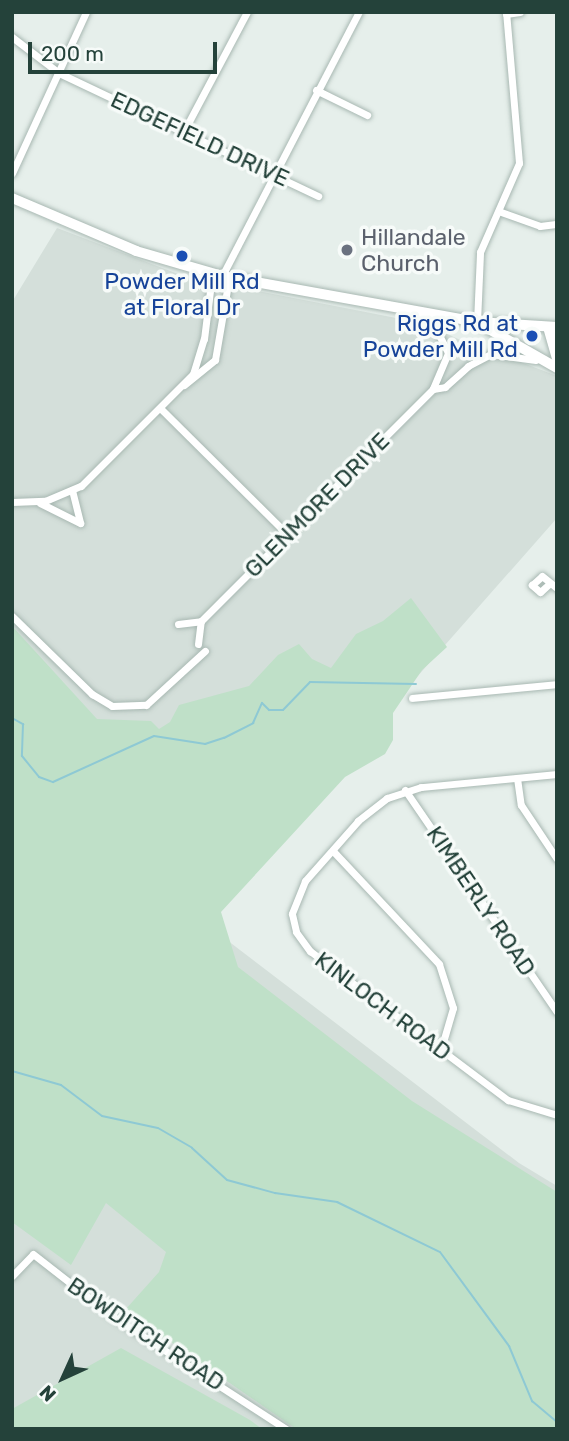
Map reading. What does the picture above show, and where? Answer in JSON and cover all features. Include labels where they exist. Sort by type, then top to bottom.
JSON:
[{"type":"main road","points":[[12,198],[136,251],[222,275],[477,322],[554,327]]},
{"type":"main road","points":[[477,322],[556,365]]},
{"type":"main road","points":[[554,327],[557,341]]},
{"type":"main road","points":[[554,327],[556,365]]},
{"type":"street","points":[[12,173],[86,12]]},
{"type":"street","points":[[185,130],[247,12]]},
{"type":"street","points":[[12,502],[37,502],[72,490],[182,386],[197,365],[212,283],[222,275],[316,90],[359,12]]},
{"type":"street","points":[[477,322],[480,252],[500,212],[520,156],[506,13],[520,12]]},
{"type":"street","name":"EDGEFIELD DRIVE","points":[[12,37],[59,73],[274,172],[318,196]]},
{"type":"street","points":[[316,90],[367,115]]},
{"type":"street","points":[[500,212],[540,226],[556,223]]},
{"type":"street","points":[[182,386],[200,377],[215,360],[228,284],[222,275]]},
{"type":"street","points":[[402,308],[428,321],[444,341],[445,365],[433,389]]},
{"type":"street","points":[[433,389],[444,387],[468,366],[491,354],[510,353],[556,365]]},
{"type":"street","name":"GLENMORE DRIVE","points":[[201,621],[433,389]]},
{"type":"street","points":[[160,408],[287,534]]},
{"type":"street","points":[[37,502],[80,523],[72,490]]},
{"type":"street","points":[[12,616],[92,694],[111,706],[131,708],[156,699],[205,651]]},
{"type":"street","points":[[178,624],[201,621],[198,644]]},
{"type":"street","points":[[412,698],[557,684]]},
{"type":"street","name":"KINLOCH ROAD","points":[[557,775],[405,790],[372,807],[296,894],[292,914],[296,932],[310,951],[508,1100],[557,1115]]},
{"type":"street","points":[[517,778],[524,812],[557,859]]},
{"type":"street","name":"KIMBERLY ROAD","points":[[405,790],[557,1012]]},
{"type":"street","points":[[333,850],[425,946],[443,970],[453,1008],[441,1049]]},
{"type":"street","name":"BOWDITCH ROAD","points":[[12,1276],[33,1254],[115,1318],[286,1429]]},
{"type":"shaded area","points":[[57,228],[186,277],[422,323],[434,338],[443,332],[484,351],[487,360],[518,361],[557,376],[557,518],[202,921],[519,1163],[557,1186],[557,1429],[12,1429],[12,302]]},
{"type":"green space","points":[[411,598],[447,647],[422,670],[393,713],[393,740],[385,754],[345,777],[221,912],[238,967],[412,1101],[557,1192],[557,1429],[296,1429],[125,1310],[159,1272],[166,1252],[106,1203],[71,1265],[12,1222],[12,626],[97,719],[151,721],[159,729],[170,722],[179,705],[249,686],[278,655],[299,644],[312,659],[331,668],[356,634],[383,621]]},
{"type":"green space","points":[[121,1348],[262,1429],[12,1429],[12,1409]]},
{"type":"waterway","points":[[12,718],[23,724],[22,756],[39,777],[53,782],[154,736],[205,744],[224,738],[253,723],[262,703],[269,710],[283,710],[310,682],[416,684]]},
{"type":"waterway","points":[[12,1071],[61,1085],[102,1116],[158,1128],[192,1148],[227,1180],[275,1193],[337,1202],[440,1252],[509,1346],[532,1401],[557,1422]]},
{"type":"place","name":"Hillandale Church","points":[[347,250]]},
{"type":"place","name":"Powder Mill Rd at Floral Dr","points":[[182,256]]},
{"type":"place","name":"Riggs Rd at Powder Mill Rd","points":[[532,336]]}]
